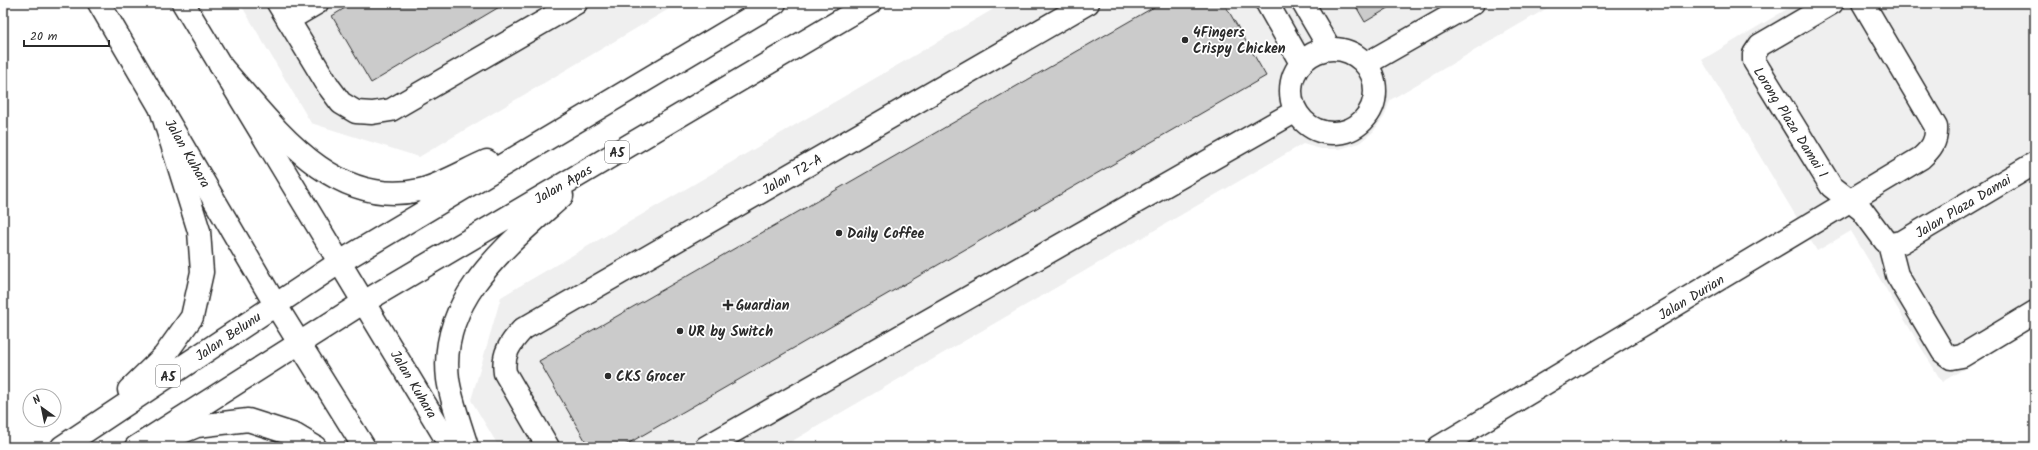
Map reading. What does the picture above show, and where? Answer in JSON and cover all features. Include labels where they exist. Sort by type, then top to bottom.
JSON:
[{"type":"main road","name":"Jalan Kuhara","points":[[99,3],[299,344]]},
{"type":"main road","points":[[183,3],[340,262]]},
{"type":"main road","points":[[317,3],[283,12],[329,87],[341,103],[356,112],[372,113],[391,110],[576,3]]},
{"type":"main road","name":"A5","points":[[275,304],[340,262],[775,3]]},
{"type":"main road","name":"Jalan Apas","points":[[299,344],[364,302],[870,3]]},
{"type":"main road","name":"Jalan T2-A","points":[[548,447],[505,373],[503,364],[505,354],[512,341],[523,329],[1088,3]]},
{"type":"main road","points":[[1267,3],[1301,63]]},
{"type":"main road","points":[[1303,3],[1330,49]]},
{"type":"main road","points":[[1366,64],[1474,3]]},
{"type":"main road","name":"Lorong Plaza Damai 1","points":[[1832,3],[1760,45],[1754,54],[1754,61],[1832,186],[1850,202]]},
{"type":"main road","name":"Jalan Durian","points":[[1439,447],[1850,202],[1921,158],[1930,150],[1937,139],[1936,128],[1930,115],[1863,3]]},
{"type":"main road","points":[[1330,49],[1343,50],[1356,56],[1366,64],[1373,76],[1376,90],[1373,104],[1367,116],[1357,126],[1344,132],[1330,133],[1316,130],[1305,122],[1296,111],[1291,100],[1291,86],[1294,74],[1301,63],[1319,51],[1330,49]]},
{"type":"main road","points":[[220,65],[295,148],[323,171],[353,186],[389,194],[421,190],[571,125]]},
{"type":"main road","points":[[94,425],[164,356],[192,316],[202,272],[199,232],[160,106]]},
{"type":"main road","points":[[706,447],[1296,111]]},
{"type":"main road","name":"Jalan Plaza Damai","points":[[1889,244],[1902,242],[2035,163]]},
{"type":"main road","points":[[467,447],[448,379],[449,344],[460,307],[479,277],[500,252],[595,165]]},
{"type":"main road","points":[[1850,202],[1862,210],[1885,241],[1889,244],[1897,275],[1943,352],[1951,358],[1962,356],[2035,312]]},
{"type":"main road","name":"Jalan Kuhara","points":[[340,262],[451,447]]},
{"type":"main road","name":"Jalan Belunu","points":[[62,447],[275,304]]},
{"type":"main road","points":[[299,344],[364,447]]},
{"type":"main road","name":"A5","points":[[136,447],[299,344]]},
{"type":"main road","points":[[146,447],[198,426],[248,420],[295,435],[315,447]]},
{"type":"shaded area","points":[[240,3],[679,3],[419,157],[311,123]]},
{"type":"shaded area","points":[[1004,3],[1556,3],[1390,100],[1384,117],[1373,132],[1359,143],[1340,149],[1321,149],[1303,144],[782,447],[499,447],[471,400],[501,297]]},
{"type":"shaded area","points":[[1797,3],[2035,3],[2035,326],[1942,382],[1851,231],[1817,251],[1702,60]]},
{"type":"building","points":[[353,3],[506,3],[371,83],[332,16]]},
{"type":"building","points":[[1161,3],[1224,3],[1266,76],[622,447],[589,447],[539,361]]},
{"type":"building","points":[[1354,3],[1397,3],[1365,22]]},
{"type":"place","name":"4Fingers Crispy Chicken","points":[[1185,40]]},
{"type":"place","name":"Daily Coffee","points":[[839,233]]},
{"type":"place","name":"Guardian","points":[[728,305]]},
{"type":"place","name":"UR by Switch","points":[[680,331]]},
{"type":"place","name":"CKS Grocer","points":[[608,376]]}]
